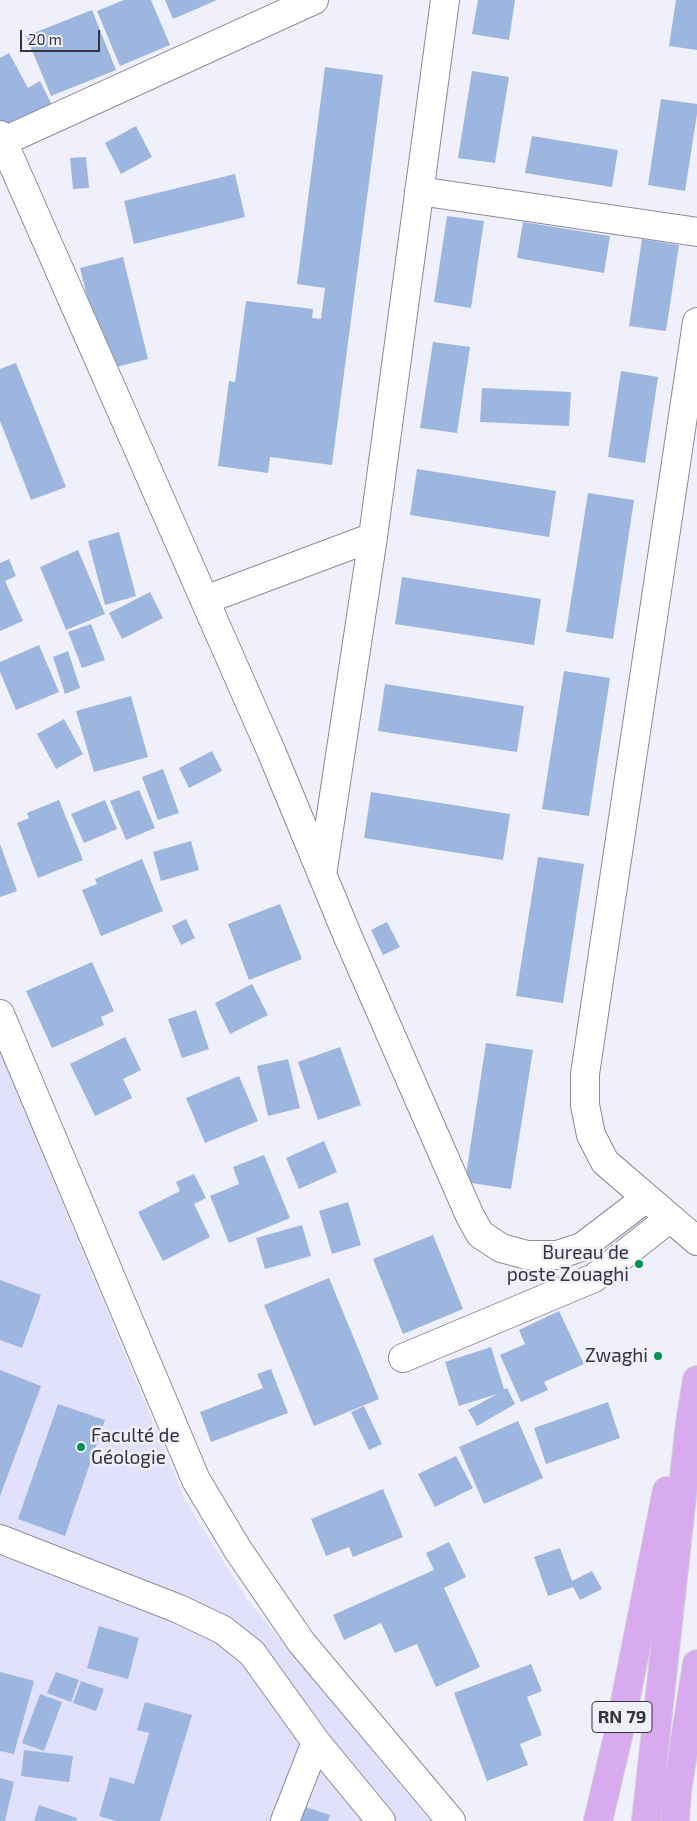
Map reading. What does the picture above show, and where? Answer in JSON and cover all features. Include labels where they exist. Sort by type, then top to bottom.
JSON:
[{"type":"highway","name":"RN 79","points":[[646,1821],[690,1424],[697,1380]]},
{"type":"highway","name":"RN 79","points":[[598,1821],[619,1732],[666,1495],[690,1424]]},
{"type":"highway","points":[[675,1821],[677,1791],[697,1664]]},
{"type":"street","points":[[314,0],[1,140],[272,753],[352,946],[458,1189],[480,1234],[501,1248],[527,1255],[557,1255],[582,1247],[646,1198]]},
{"type":"street","points":[[322,875],[372,538],[445,0]]},
{"type":"street","points":[[419,191],[697,232]]},
{"type":"street","points":[[697,322],[585,1074],[585,1105],[591,1135],[605,1162],[697,1241]]},
{"type":"street","points":[[205,600],[372,538]]},
{"type":"street","points":[[0,1014],[196,1480],[238,1550],[301,1642],[451,1821]]},
{"type":"street","points":[[403,1358],[594,1278],[670,1218]]},
{"type":"street","points":[[0,1539],[179,1609],[223,1630],[252,1653],[316,1742],[381,1821]]},
{"type":"street","points":[[285,1821],[316,1742]]},
{"type":"shaded area","name":"Faculté de Géologie","points":[[0,1052],[186,1502],[247,1599],[430,1821],[0,1821]]},
{"type":"building","points":[[124,0],[151,0],[170,45],[120,66],[97,11]]},
{"type":"building","points":[[165,0],[217,0],[173,19]]},
{"type":"building","points":[[478,0],[515,0],[509,40],[472,34]]},
{"type":"building","points":[[676,0],[697,0],[697,50],[669,46]]},
{"type":"building","points":[[92,10],[116,70],[51,96],[26,36]]},
{"type":"building","points":[[9,53],[28,88],[40,81],[52,105],[0,133],[0,58]]},
{"type":"building","points":[[325,67],[383,75],[332,465],[270,457],[268,473],[218,466],[229,381],[235,382],[246,301],[313,309],[312,318],[321,319],[325,288],[297,284]]},
{"type":"building","points":[[472,71],[509,77],[495,163],[458,158]]},
{"type":"building","points":[[661,99],[697,104],[685,191],[648,185]]},
{"type":"building","points":[[136,126],[152,157],[121,174],[105,143]]},
{"type":"building","points":[[532,136],[618,150],[612,187],[525,173]]},
{"type":"building","points":[[86,157],[89,188],[73,189],[70,158]]},
{"type":"building","points":[[235,174],[245,217],[134,244],[124,201]]},
{"type":"building","points":[[447,216],[484,221],[471,308],[434,302]]},
{"type":"building","points":[[523,222],[610,236],[604,273],[517,258]]},
{"type":"building","points":[[642,239],[679,245],[666,331],[629,326]]},
{"type":"building","points":[[123,257],[148,359],[105,370],[80,268]]},
{"type":"building","points":[[433,342],[470,347],[457,433],[420,428]]},
{"type":"building","points":[[16,363],[66,487],[31,500],[0,421],[0,369]]},
{"type":"building","points":[[621,371],[658,377],[645,463],[608,457]]},
{"type":"building","points":[[482,388],[571,392],[569,426],[480,422]]},
{"type":"building","points":[[417,469],[556,491],[549,537],[410,515]]},
{"type":"building","points":[[588,493],[634,500],[613,639],[566,632]]},
{"type":"building","points":[[119,532],[136,596],[105,605],[88,541]]},
{"type":"building","points":[[78,550],[105,614],[66,630],[40,567]]},
{"type":"building","points":[[9,559],[16,576],[5,581],[23,621],[0,631],[0,563]]},
{"type":"building","points":[[402,577],[541,599],[534,645],[395,624]]},
{"type":"building","points":[[150,592],[163,618],[122,639],[109,613]]},
{"type":"building","points":[[91,624],[105,660],[82,668],[68,632]]},
{"type":"building","points":[[39,645],[59,692],[16,710],[0,672],[0,662]]},
{"type":"building","points":[[68,651],[80,688],[65,694],[53,657]]},
{"type":"building","points":[[564,671],[610,678],[589,816],[542,809]]},
{"type":"building","points":[[385,684],[524,706],[517,752],[378,731]]},
{"type":"building","points":[[131,696],[148,757],[94,772],[76,711]]},
{"type":"building","points":[[64,719],[83,754],[56,769],[37,734]]},
{"type":"building","points":[[212,751],[222,771],[189,788],[179,768]]},
{"type":"building","points":[[163,769],[179,813],[158,820],[142,777]]},
{"type":"building","points":[[139,790],[155,828],[126,840],[110,801]]},
{"type":"building","points":[[371,792],[510,814],[503,860],[364,838]]},
{"type":"building","points":[[59,800],[83,860],[38,878],[17,823],[29,818],[27,813]]},
{"type":"building","points":[[105,800],[117,829],[84,843],[71,814]]},
{"type":"building","points":[[191,841],[199,870],[161,881],[153,852]]},
{"type":"building","points":[[0,844],[17,891],[0,897]]},
{"type":"building","points":[[538,857],[584,864],[563,1003],[516,996]]},
{"type":"building","points":[[142,859],[163,911],[101,936],[82,890],[97,884],[95,879]]},
{"type":"building","points":[[280,904],[302,959],[249,980],[228,924]]},
{"type":"building","points":[[186,919],[195,938],[181,945],[172,926]]},
{"type":"building","points":[[387,922],[400,947],[383,955],[371,930]]},
{"type":"building","points":[[92,962],[114,1011],[101,1017],[104,1025],[52,1048],[26,991]]},
{"type":"building","points":[[252,984],[268,1015],[230,1034],[215,1003]]},
{"type":"building","points":[[196,1010],[209,1049],[182,1058],[168,1019]]},
{"type":"building","points":[[125,1037],[141,1070],[123,1079],[132,1098],[95,1116],[70,1064]]},
{"type":"building","points":[[486,1043],[533,1050],[511,1189],[465,1182]]},
{"type":"building","points":[[340,1047],[361,1105],[318,1120],[298,1062]]},
{"type":"building","points":[[288,1059],[300,1108],[268,1116],[257,1066]]},
{"type":"building","points":[[239,1076],[258,1121],[205,1143],[186,1098]]},
{"type":"building","points":[[324,1141],[337,1172],[299,1189],[286,1158]]},
{"type":"building","points":[[264,1155],[290,1218],[229,1243],[210,1196],[239,1184],[233,1167]]},
{"type":"building","points":[[194,1174],[206,1198],[194,1204],[210,1237],[163,1261],[138,1212],[180,1191],[176,1182]]},
{"type":"building","points":[[348,1202],[361,1245],[332,1254],[319,1211]]},
{"type":"building","points":[[302,1225],[311,1256],[265,1269],[256,1238]]},
{"type":"building","points":[[433,1235],[463,1309],[403,1334],[373,1259]]},
{"type":"building","points":[[329,1278],[379,1399],[314,1426],[264,1305]]},
{"type":"building","points":[[0,1280],[41,1295],[22,1348],[0,1340]]},
{"type":"building","points":[[559,1311],[584,1364],[544,1382],[548,1390],[521,1402],[500,1355],[525,1344],[519,1330]]},
{"type":"building","points":[[491,1347],[504,1389],[507,1388],[515,1404],[477,1426],[468,1410],[497,1394],[459,1406],[445,1362]]},
{"type":"building","points":[[271,1369],[288,1413],[211,1442],[200,1412],[263,1388],[257,1374]]},
{"type":"building","points":[[0,1370],[41,1386],[0,1496]]},
{"type":"building","points":[[608,1402],[620,1438],[546,1464],[534,1428]]},
{"type":"building","points":[[58,1404],[105,1420],[65,1536],[18,1519]]},
{"type":"building","points":[[364,1406],[382,1444],[369,1450],[351,1412]]},
{"type":"building","points":[[518,1421],[543,1478],[484,1504],[459,1447]]},
{"type":"building","points":[[456,1456],[473,1488],[435,1507],[418,1474]]},
{"type":"building","points":[[383,1489],[403,1537],[353,1557],[349,1547],[326,1556],[311,1519]]},
{"type":"building","points":[[449,1542],[466,1577],[444,1588],[480,1667],[436,1687],[417,1644],[395,1653],[381,1623],[344,1640],[333,1615],[434,1570],[426,1553]]},
{"type":"building","points":[[560,1548],[572,1581],[592,1571],[602,1589],[580,1600],[573,1587],[548,1596],[534,1557]]},
{"type":"building","points":[[99,1626],[139,1638],[128,1679],[87,1668]]},
{"type":"building","points":[[531,1664],[542,1691],[527,1697],[542,1735],[520,1744],[528,1765],[487,1781],[454,1693]]},
{"type":"building","points":[[0,1672],[34,1681],[14,1754],[0,1751]]},
{"type":"building","points":[[56,1672],[79,1680],[71,1702],[47,1693]]},
{"type":"building","points":[[81,1681],[104,1689],[96,1711],[73,1703]]},
{"type":"building","points":[[40,1694],[62,1702],[44,1751],[22,1743]]},
{"type":"building","points":[[145,1702],[192,1715],[160,1821],[116,1821],[99,1816],[110,1777],[134,1784],[149,1733],[137,1730]]},
{"type":"building","points":[[24,1750],[73,1756],[69,1782],[21,1776]]},
{"type":"building","points":[[0,1778],[14,1782],[5,1821],[0,1821]]},
{"type":"building","points":[[288,1801],[330,1815],[328,1821],[281,1821]]},
{"type":"building","points":[[39,1805],[77,1818],[76,1821],[34,1821]]},
{"type":"place","name":"Bureau de poste Zouaghi","points":[[639,1264]]},
{"type":"place","name":"Zwaghi","points":[[658,1356]]},
{"type":"place","name":"Faculté de Géologie","points":[[81,1447]]}]
